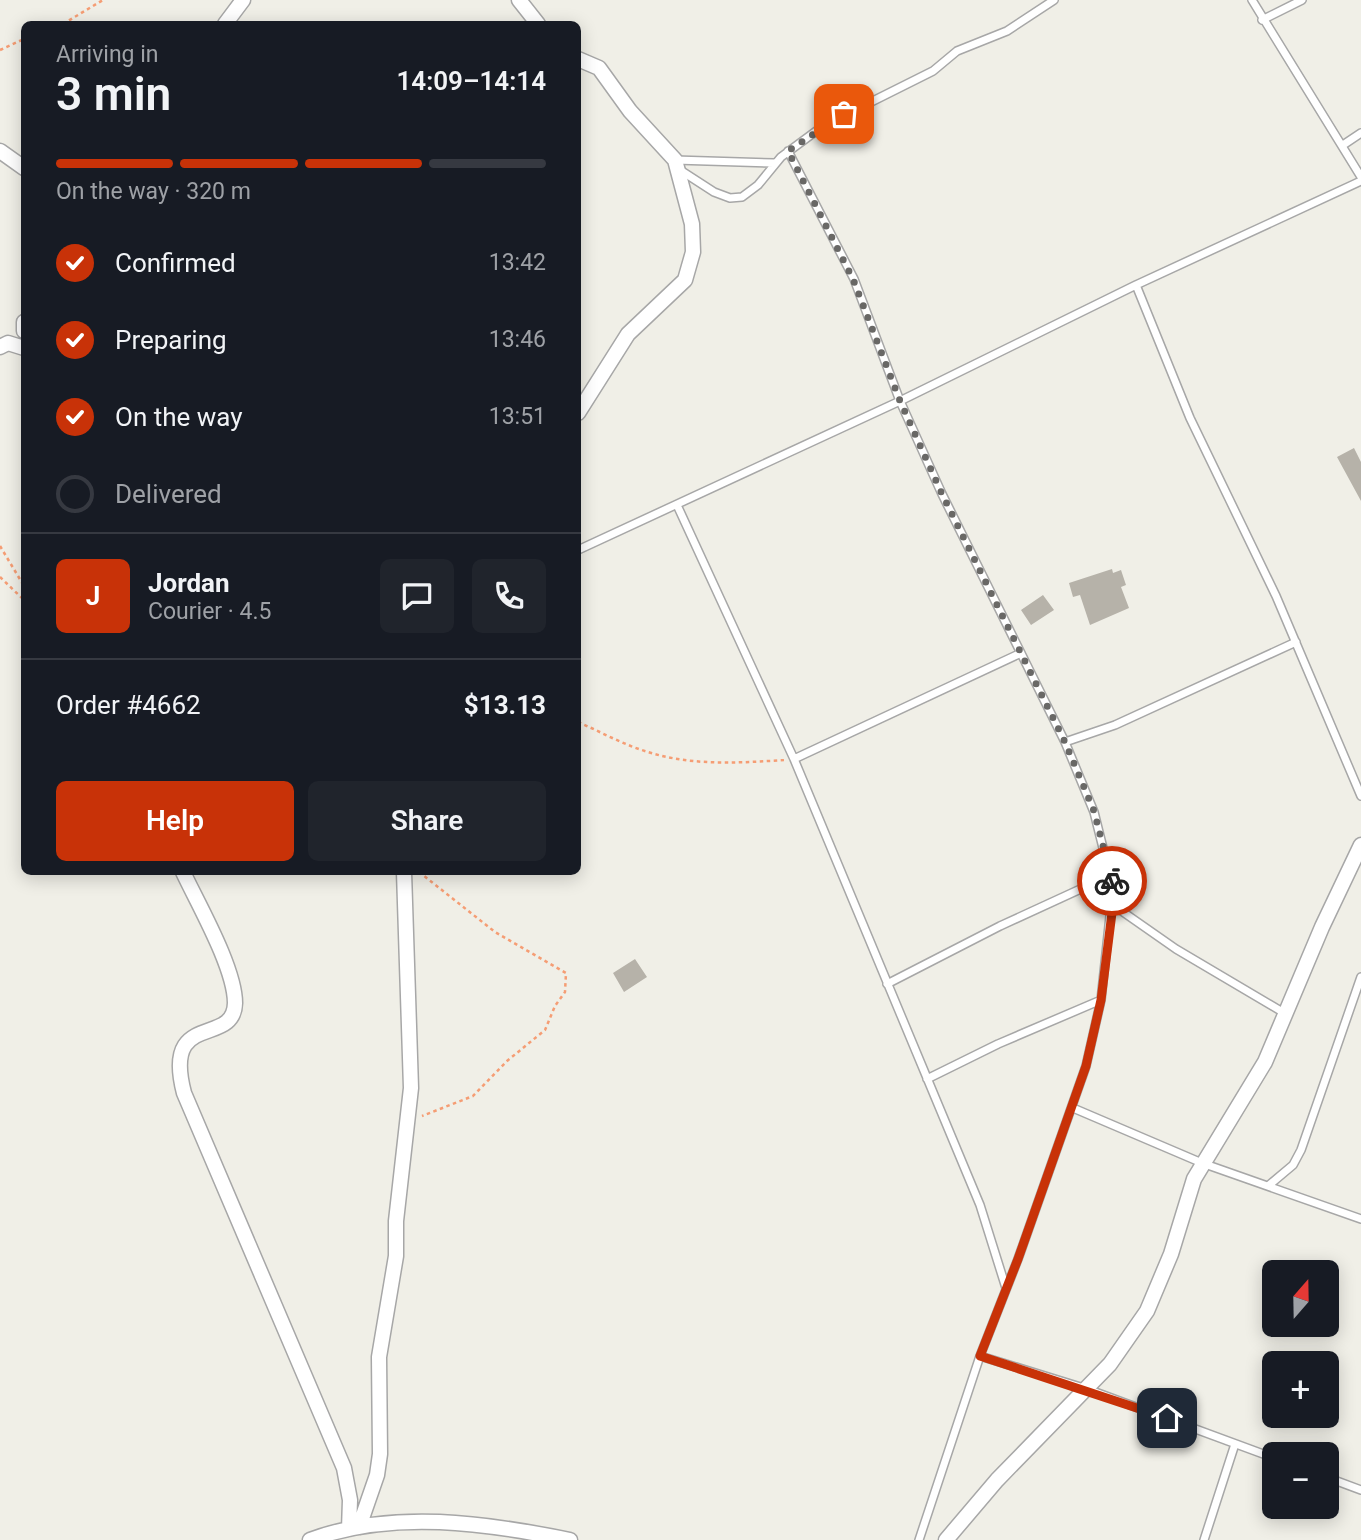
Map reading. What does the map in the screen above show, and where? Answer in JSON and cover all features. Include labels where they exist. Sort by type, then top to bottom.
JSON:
[{"type":"street","points":[[227,21],[243,0]]},
{"type":"street","points":[[519,0],[536,21]]},
{"type":"street","points":[[581,60],[599,68],[676,165],[692,224],[691,268],[685,280],[628,334],[581,408]]},
{"type":"street","points":[[0,151],[21,166]]},
{"type":"street","points":[[0,347],[8,343],[21,347]]},
{"type":"street","points":[[946,1540],[997,1480],[1087,1389],[1128,1342],[1147,1311],[1171,1254],[1202,1163],[1265,1062],[1322,927],[1361,845]]},
{"type":"street","points":[[184,875],[225,963],[235,1003],[232,1014],[219,1027],[190,1037],[182,1046],[178,1069],[184,1093],[344,1468],[354,1528]]},
{"type":"street","points":[[354,1528],[377,1475],[380,1454],[379,1357],[396,1256],[396,1221],[409,1120],[409,967],[404,875]]},
{"type":"street","points":[[310,1540],[354,1528],[396,1522],[453,1523],[570,1540]]},
{"type":"lane","points":[[676,165],[715,192],[730,198],[750,193],[774,163],[823,126],[933,71],[957,51],[1007,31],[1054,0]]},
{"type":"lane","points":[[581,549],[900,401],[1136,285],[1361,179],[1343,145],[1262,20],[1252,0]]},
{"type":"lane","points":[[1262,20],[1302,0]]},
{"type":"lane","points":[[1343,145],[1361,133]]},
{"type":"lane","points":[[788,151],[853,279],[900,401],[1065,742],[1094,811],[1111,875],[1113,905],[1101,1000],[1073,1108],[980,1356],[919,1540]]},
{"type":"lane","points":[[676,165],[774,163]]},
{"type":"lane","points":[[1136,285],[1207,456],[1296,642],[1361,796]]},
{"type":"lane","points":[[677,505],[794,759],[980,1205],[1006,1289]]},
{"type":"lane","points":[[1065,742],[1115,725],[1296,642]]},
{"type":"lane","points":[[794,759],[1021,653]]},
{"type":"lane","points":[[887,984],[989,932],[1111,875]]},
{"type":"lane","points":[[1113,905],[1176,949],[1286,1014]]},
{"type":"lane","points":[[1268,1186],[1288,1171],[1301,1150],[1361,977]]},
{"type":"lane","points":[[927,1079],[998,1044],[1101,1000]]},
{"type":"lane","points":[[1073,1108],[1202,1163],[1361,1219]]},
{"type":"lane","points":[[980,1356],[1087,1389],[1262,1454]]},
{"type":"lane","points":[[1204,1540],[1235,1444]]},
{"type":"lane","points":[[1339,1482],[1361,1490]]},
{"type":"path","points":[[68,21],[103,0]]},
{"type":"path","points":[[0,50],[21,40]]},
{"type":"path","points":[[0,546],[21,581]]},
{"type":"path","points":[[0,577],[21,597]]},
{"type":"path","points":[[581,723],[647,752],[681,760],[731,763],[794,759]]},
{"type":"path","points":[[409,1120],[473,1096],[507,1061],[545,1030],[565,992],[566,972],[495,932],[423,875]]},
{"type":"building","points":[[1354,448],[1361,462],[1361,501],[1337,457]]},
{"type":"building","points":[[1112,569],[1113,573],[1121,570],[1126,585],[1121,587],[1129,608],[1090,625],[1080,595],[1073,597],[1069,583]]},
{"type":"building","points":[[1043,595],[1054,610],[1031,625],[1021,610]]},
{"type":"building","points":[[635,959],[647,977],[624,992],[613,973]]},
{"type":"way so far","points":[[844,114],[788,151],[853,279],[900,401],[942,494],[1065,742],[1094,811],[1112,881]]},
{"type":"route","points":[[1112,881],[1113,905],[1101,1000],[1086,1066],[1018,1259],[980,1356],[1073,1384],[1167,1418]]}]
